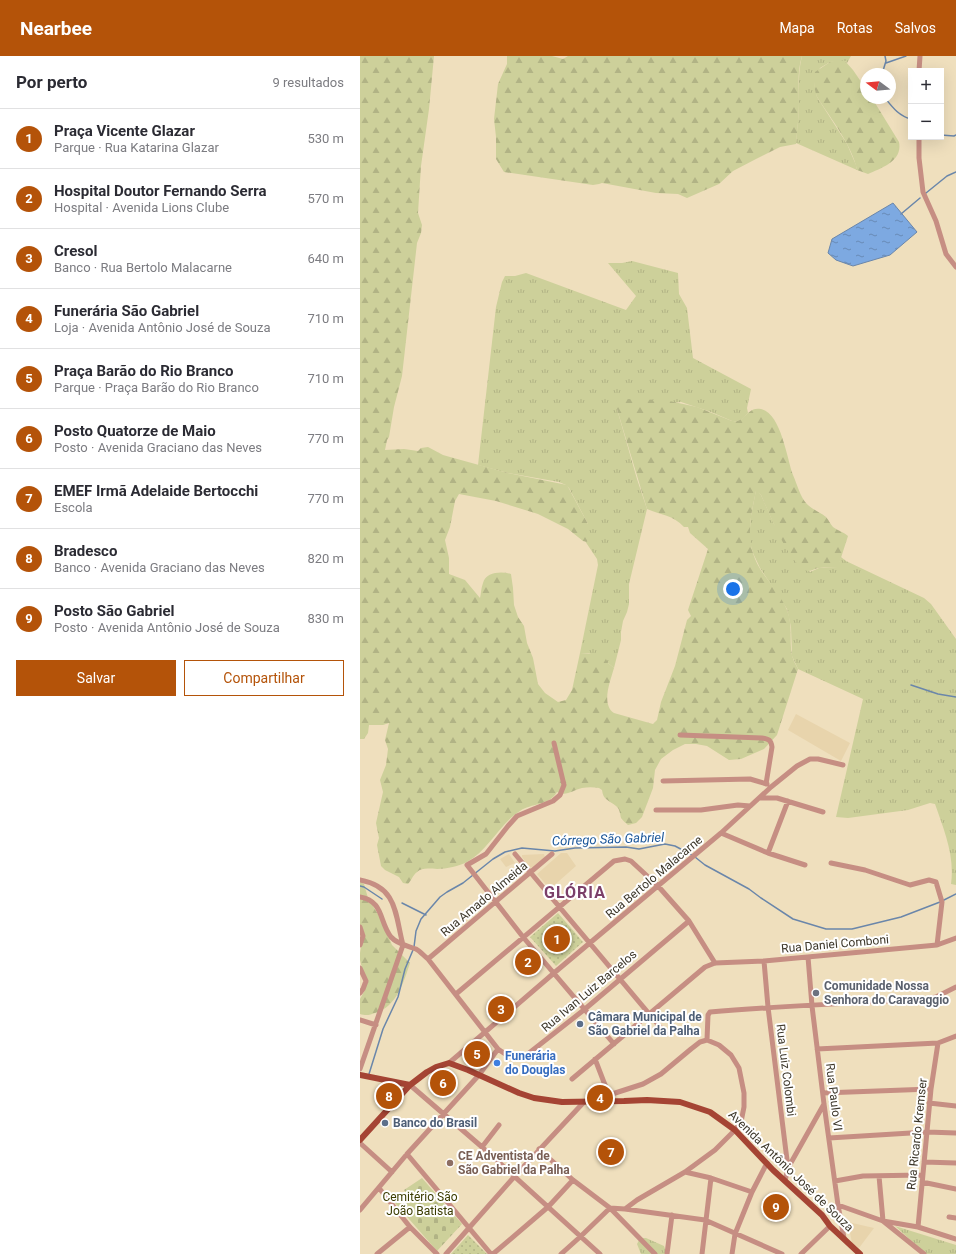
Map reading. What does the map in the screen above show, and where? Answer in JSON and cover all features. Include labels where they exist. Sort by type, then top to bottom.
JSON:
[{"type":"main road","name":"Avenida Antônio José de Souza","points":[[449,1063],[534,1098],[562,1102],[584,1102],[610,1098],[624,1101],[647,1100],[680,1102],[710,1112],[735,1130],[785,1181],[822,1215],[830,1226],[860,1254]]},
{"type":"main road","points":[[360,1140],[410,1085],[427,1072],[436,1067],[449,1063]]},
{"type":"main road","points":[[360,1075],[410,1085]]},
{"type":"street","points":[[919,68],[920,56]]},
{"type":"street","points":[[919,140],[919,158],[923,192],[936,221],[946,254],[956,268]]},
{"type":"street","points":[[680,735],[769,739],[772,742],[772,747],[766,784]]},
{"type":"street","points":[[554,743],[564,785],[560,795],[553,801],[517,816],[486,854],[467,865],[523,937],[614,1044]]},
{"type":"street","name":"Rua Bertolo Malacarne","points":[[449,1063],[589,943],[698,853],[772,787],[805,761],[818,759],[843,765]]},
{"type":"street","points":[[663,781],[750,779],[772,787]]},
{"type":"street","points":[[761,798],[776,798],[822,812]]},
{"type":"street","points":[[768,853],[788,801]]},
{"type":"street","points":[[656,810],[701,810],[738,805],[750,806]]},
{"type":"street","points":[[721,833],[768,853],[805,866]]},
{"type":"street","points":[[515,854],[666,1034]]},
{"type":"street","name":"Rua Amado Almeida","points":[[428,959],[552,854]]},
{"type":"street","points":[[456,994],[614,861],[625,859],[631,861],[658,886],[689,921],[715,963],[705,967],[572,1079]]},
{"type":"street","points":[[831,862],[865,870],[910,885],[929,880],[936,882],[942,902],[937,945]]},
{"type":"street","points":[[360,880],[383,889],[389,895],[395,907],[403,945],[360,1069]]},
{"type":"street","points":[[360,897],[373,902],[378,907],[391,937],[403,945],[416,949],[428,959],[498,1049],[479,1075],[407,1154],[360,1210]]},
{"type":"street","name":"Rua Ivan Luiz Barcelos","points":[[498,1049],[516,1058],[520,1059],[524,1057],[689,921]]},
{"type":"street","points":[[360,927],[363,936],[360,945]]},
{"type":"street","name":"Rua Daniel Comboni","points":[[715,963],[808,958],[937,945],[956,938]]},
{"type":"street","name":"Rua Paulo VI","points":[[808,958],[812,1006],[824,1093],[824,1104],[844,1238]]},
{"type":"street","name":"Rua Luiz Colombi","points":[[764,961],[768,1008],[788,1168],[785,1181]]},
{"type":"street","points":[[360,968],[366,981],[360,992]]},
{"type":"street","points":[[707,1040],[708,1015],[710,1012],[926,999],[936,997],[956,987]]},
{"type":"street","points":[[360,1020],[376,1026]]},
{"type":"street","points":[[817,1049],[938,1043],[956,1036]]},
{"type":"street","points":[[595,1059],[610,1098],[643,1084],[661,1074],[700,1042],[707,1040],[719,1045],[731,1055],[739,1068],[744,1093],[744,1107],[741,1122],[735,1130],[715,1150],[685,1172],[637,1200],[625,1209]]},
{"type":"street","name":"Rua Ricardo Kremser","points":[[918,1228],[931,1089],[938,1043]]},
{"type":"street","points":[[410,1085],[482,1146],[580,1238],[600,1254]]},
{"type":"street","points":[[824,1093],[931,1089]]},
{"type":"street","points":[[446,1254],[539,1149],[584,1102]]},
{"type":"street","points":[[930,1103],[956,1106]]},
{"type":"street","points":[[788,1168],[824,1104]]},
{"type":"street","points":[[482,1146],[499,1125]]},
{"type":"street","points":[[829,1138],[927,1132],[956,1133]]},
{"type":"street","points":[[360,1143],[392,1172]]},
{"type":"street","points":[[539,1149],[573,1180],[610,1208],[655,1254]]},
{"type":"street","points":[[407,1154],[469,1229],[492,1254],[548,1207],[573,1180]]},
{"type":"street","points":[[924,1162],[956,1163]]},
{"type":"street","points":[[732,1254],[735,1234],[752,1192],[767,1163]]},
{"type":"street","points":[[685,1172],[711,1178],[752,1192]]},
{"type":"street","points":[[835,1181],[863,1176],[922,1175]]},
{"type":"street","points":[[879,1176],[883,1221],[924,1254]]},
{"type":"street","points":[[702,1254],[711,1178]]},
{"type":"street","points":[[922,1182],[956,1189]]},
{"type":"street","points":[[379,1188],[410,1227],[437,1254]]},
{"type":"street","points":[[838,1205],[883,1221],[918,1228],[956,1239]]},
{"type":"street","points":[[561,1254],[580,1238],[610,1208],[705,1220],[782,1254]]},
{"type":"street","points":[[667,1254],[672,1216]]},
{"type":"street","points":[[949,1217],[956,1218]]},
{"type":"street","points":[[801,1254],[830,1226]]},
{"type":"street","points":[[377,1254],[410,1227]]},
{"type":"shaded area","points":[[796,714],[850,743],[841,761],[788,730]]},
{"type":"shaded area","points":[[561,853],[567,853],[576,866],[550,889],[537,874]]},
{"type":"shaded area","points":[[509,854],[515,863],[506,867],[500,859]]},
{"type":"shaded area","points":[[544,854],[545,857],[533,868],[529,867],[522,857],[522,855]]},
{"type":"shaded area","points":[[848,1222],[874,1228],[859,1248],[852,1243]]},
{"type":"green space","points":[[360,56],[434,56],[429,109],[421,166],[418,213],[422,225],[417,243],[402,376],[385,450],[404,449],[418,451],[421,448],[428,447],[443,455],[508,473],[567,485],[588,524],[589,537],[587,542],[583,541],[568,529],[538,514],[496,501],[459,494],[455,501],[450,527],[445,540],[449,558],[449,574],[465,580],[480,598],[482,585],[487,577],[494,573],[511,574],[514,605],[518,617],[524,626],[527,643],[533,658],[538,684],[545,693],[558,702],[566,700],[572,690],[580,653],[598,654],[605,657],[608,663],[614,668],[607,698],[610,709],[614,713],[653,724],[657,720],[661,702],[675,666],[687,620],[691,616],[688,610],[708,549],[690,533],[688,527],[684,527],[676,520],[647,509],[617,409],[618,405],[626,399],[665,400],[697,407],[732,421],[741,420],[749,412],[756,409],[761,409],[768,412],[778,427],[793,475],[804,500],[810,507],[826,517],[833,527],[848,536],[838,567],[817,568],[809,571],[805,570],[792,557],[774,524],[761,495],[756,491],[750,525],[751,545],[758,566],[780,597],[787,610],[790,621],[792,655],[798,669],[777,735],[764,749],[741,759],[729,760],[707,746],[696,744],[685,744],[673,750],[661,759],[655,770],[653,788],[642,817],[636,823],[628,825],[621,818],[617,807],[605,798],[602,790],[599,788],[582,788],[563,794],[557,792],[554,797],[549,800],[524,808],[513,816],[482,851],[467,862],[449,868],[421,869],[408,884],[403,883],[399,877],[385,870],[381,866],[377,845],[379,838],[376,823],[383,792],[380,780],[386,765],[388,749],[385,740],[389,723],[383,725],[369,725],[368,733],[364,739],[360,739]]},
{"type":"green space","points":[[507,56],[552,56],[563,59],[568,56],[802,56],[799,74],[799,108],[796,144],[780,147],[733,171],[719,184],[687,198],[678,194],[656,193],[602,183],[593,185],[504,172],[496,159],[494,119],[498,84],[507,64]]},
{"type":"green space","points":[[802,56],[851,56],[847,63],[845,61],[830,62],[820,68],[814,83],[817,97],[847,144],[857,170],[796,143],[799,112],[799,73]]},
{"type":"green space","points":[[838,60],[845,61],[853,70],[860,80],[860,104],[876,104],[899,142],[898,154],[894,159],[885,166],[868,174],[857,170],[855,161],[846,142],[817,97],[814,81],[815,72],[830,62]]},
{"type":"green space","points":[[632,261],[678,273],[679,294],[687,308],[693,358],[751,389],[747,408],[748,413],[737,421],[732,421],[681,402],[617,409],[647,509],[629,584],[629,604],[623,621],[621,640],[614,668],[608,663],[589,653],[580,653],[598,565],[597,559],[585,541],[587,542],[588,524],[569,488],[559,482],[508,473],[478,465],[496,307],[502,282],[505,276],[515,276],[526,273],[626,310],[636,296],[608,263]]},
{"type":"green space","points":[[756,490],[761,495],[774,524],[810,572],[819,568],[837,567],[841,557],[846,561],[924,598],[931,604],[956,639],[956,885],[951,884],[952,874],[948,843],[935,804],[930,803],[908,810],[848,818],[836,817],[863,699],[798,669],[792,656],[791,627],[787,609],[760,568],[753,553],[749,539],[751,516]]},
{"type":"green space","points":[[360,882],[364,884],[368,898],[381,919],[392,945],[410,963],[402,985],[394,999],[383,1010],[368,1015],[360,1014],[360,999],[365,990],[360,960],[362,942],[360,932]]},
{"type":"green space","points":[[558,913],[583,942],[556,966],[530,937]]},
{"type":"green space","points":[[480,1042],[485,1042],[489,1045],[489,1052],[483,1064],[474,1067],[465,1063],[464,1059],[466,1053]]},
{"type":"green space","name":"Cemitério São João Batista","points":[[422,1178],[462,1224],[437,1251],[395,1203],[406,1193],[404,1190]]},
{"type":"green space","points":[[895,1226],[956,1245],[956,1254],[926,1254]]},
{"type":"green space","points":[[468,1235],[487,1254],[451,1254]]},
{"type":"green space","points":[[640,1238],[646,1238],[664,1246],[667,1254],[641,1254],[637,1244]]},
{"type":"water","points":[[893,203],[917,232],[890,255],[853,266],[836,260],[828,253],[832,239]]},
{"type":"waterway","points":[[884,68],[886,61],[885,56]]},
{"type":"waterway","points":[[886,63],[906,56]]},
{"type":"waterway","points":[[890,104],[900,114],[908,118]]},
{"type":"waterway","points":[[944,135],[956,135]]},
{"type":"waterway","points":[[926,193],[947,176],[956,172]]},
{"type":"waterway","points":[[901,214],[920,198]]},
{"type":"waterway","points":[[911,685],[938,694],[956,697]]},
{"type":"waterway","name":"Córrego São Gabriel","points":[[414,947],[416,931],[421,919],[440,897],[463,883],[493,859],[505,852],[522,848],[555,851],[575,848],[626,847],[639,849],[665,844],[675,846],[692,855]]},
{"type":"waterway","name":"Córrego São Gabriel","points":[[695,857],[705,865],[749,889],[793,919],[826,929],[852,929],[901,917],[940,902],[956,894]]},
{"type":"waterway","points":[[360,886],[382,899]]},
{"type":"waterway","points":[[402,903],[426,915]]},
{"type":"waterway","name":"Córrego São Gabriel","points":[[369,1074],[383,1029],[398,997],[405,969],[413,950]]},
{"type":"place","name":"Praça Vicente Glazar","points":[[557,939]]},
{"type":"place","name":"Hospital Doutor Fernando Serra","points":[[528,962]]},
{"type":"place","name":"Comunidade Nossa Senhora do Caravaggio","points":[[816,993]]},
{"type":"place","name":"Cresol","points":[[501,1009]]},
{"type":"place","name":"Câmara Municipal de São Gabriel da Palha","points":[[580,1024]]},
{"type":"place","name":"Praça Barão do Rio Branco","points":[[477,1054]]},
{"type":"place","name":"Funerária do Douglas","points":[[497,1063]]},
{"type":"place","name":"Posto Quatorze de Maio","points":[[443,1083]]},
{"type":"place","name":"Bradesco","points":[[389,1096]]},
{"type":"place","name":"Funerária São Gabriel","points":[[600,1098]]},
{"type":"place","name":"Banco do Brasil","points":[[385,1123]]},
{"type":"place","name":"EMEF Irmã Adelaide Bertocchi","points":[[611,1152]]},
{"type":"place","name":"CE Adventista de São Gabriel da Palha","points":[[450,1163]]},
{"type":"place","name":"Posto São Gabriel","points":[[776,1207]]},
{"type":"district","name":"GLÓRIA","points":[[575,892]]}]
